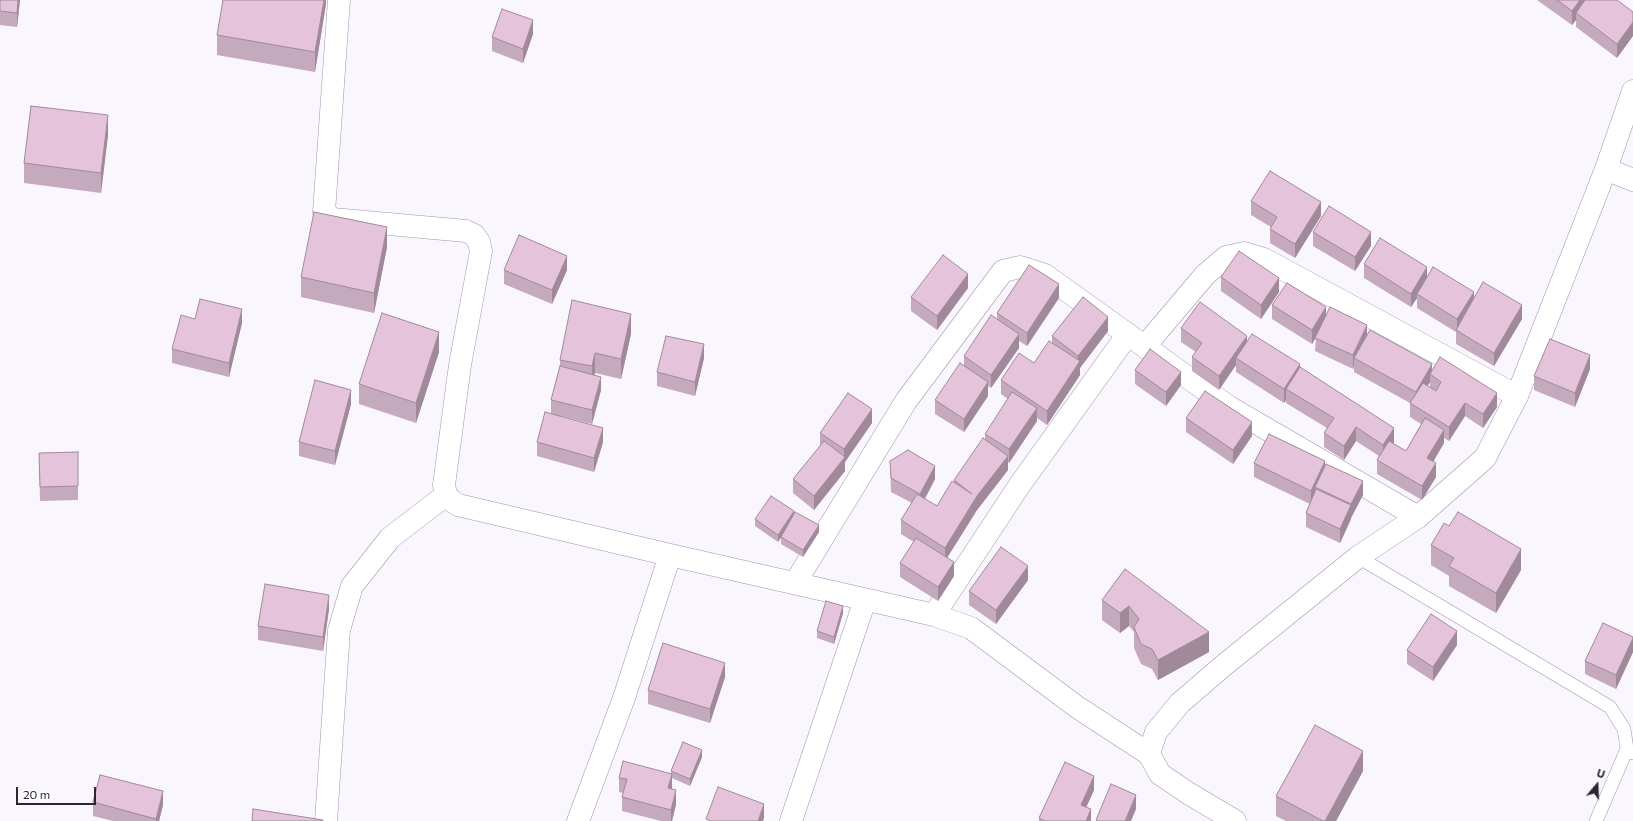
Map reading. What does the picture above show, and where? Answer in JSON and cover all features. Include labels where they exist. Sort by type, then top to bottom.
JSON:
[{"type":"street","points":[[339,0],[324,212],[333,219],[466,231],[474,235],[479,242],[481,251],[450,430],[444,485],[446,495],[452,501],[458,505],[934,615],[971,628],[1077,707],[1150,754],[1160,774],[1188,793],[1235,821]]},
{"type":"street","points":[[1150,754],[1156,732],[1180,703],[1223,666],[1358,557],[1418,517],[1485,458],[1517,396],[1606,169],[1633,92]]},
{"type":"street","points":[[1606,169],[1633,180]]},
{"type":"street","points":[[934,615],[1018,486],[1136,340],[1226,257],[1244,253],[1264,259],[1517,396]]},
{"type":"street","points":[[795,583],[906,401],[1003,271],[1020,267],[1045,275],[1229,407],[1418,517]]},
{"type":"street","points":[[326,821],[339,630],[352,586],[390,538],[446,495]]},
{"type":"street","points":[[578,821],[624,698],[670,555]]},
{"type":"street","points":[[791,821],[865,600]]},
{"type":"lane","points":[[1358,557],[1610,707],[1624,729],[1630,751],[1596,821]]},
{"type":"building","points":[[0,0],[18,0],[17,13],[0,11]]},
{"type":"building","points":[[223,0],[324,0],[315,52],[217,35]]},
{"type":"building","points":[[1557,0],[1580,0],[1572,11]]},
{"type":"building","points":[[1585,0],[1617,0],[1633,12],[1633,22],[1617,44],[1576,13]]},
{"type":"building","points":[[502,9],[533,20],[523,49],[492,37]]},
{"type":"building","points":[[31,106],[108,115],[101,173],[24,163]]},
{"type":"building","points":[[1270,171],[1321,202],[1295,244],[1270,229],[1277,217],[1251,201]]},
{"type":"building","points":[[1329,206],[1371,232],[1355,257],[1313,232]]},
{"type":"building","points":[[314,212],[387,227],[374,293],[301,277]]},
{"type":"building","points":[[519,235],[567,256],[552,290],[504,270]]},
{"type":"building","points":[[1380,238],[1427,267],[1411,294],[1364,264]]},
{"type":"building","points":[[1239,251],[1279,278],[1261,305],[1221,277]]},
{"type":"building","points":[[943,255],[968,274],[937,316],[911,297]]},
{"type":"building","points":[[1029,265],[1059,284],[1027,333],[997,313]]},
{"type":"building","points":[[1433,267],[1474,292],[1457,319],[1417,294]]},
{"type":"building","points":[[1483,282],[1522,305],[1494,353],[1456,330]]},
{"type":"building","points":[[1287,283],[1326,307],[1312,330],[1272,305]]},
{"type":"building","points":[[1083,297],[1108,317],[1078,356],[1052,336]]},
{"type":"building","points":[[200,299],[242,309],[229,363],[172,349],[181,315],[195,319]]},
{"type":"building","points":[[572,300],[631,314],[621,359],[595,353],[592,366],[560,360]]},
{"type":"building","points":[[1200,302],[1247,336],[1219,376],[1192,357],[1202,343],[1181,328]]},
{"type":"building","points":[[1330,307],[1367,325],[1353,355],[1315,338]]},
{"type":"building","points":[[382,313],[439,332],[416,403],[359,384]]},
{"type":"building","points":[[991,315],[1019,334],[991,375],[964,356]]},
{"type":"building","points":[[1370,330],[1432,364],[1416,392],[1354,358]]},
{"type":"building","points":[[1252,334],[1300,364],[1284,389],[1236,358]]},
{"type":"building","points":[[666,336],[704,344],[695,382],[657,372]]},
{"type":"building","points":[[1550,339],[1590,355],[1575,393],[1534,376]]},
{"type":"building","points":[[1049,341],[1080,361],[1047,411],[1001,380],[1019,353],[1034,363]]},
{"type":"building","points":[[1150,349],[1181,372],[1166,392],[1135,370]]},
{"type":"building","points":[[1440,357],[1497,393],[1483,414],[1465,403],[1449,427],[1410,403],[1423,383],[1436,391],[1441,382],[1430,374]]},
{"type":"building","points":[[960,363],[988,382],[964,419],[935,400]]},
{"type":"building","points":[[560,366],[601,377],[592,410],[551,400]]},
{"type":"building","points":[[1300,367],[1394,428],[1383,445],[1356,427],[1344,446],[1324,433],[1334,418],[1286,389]]},
{"type":"building","points":[[315,380],[351,390],[335,451],[299,442]]},
{"type":"building","points":[[1205,391],[1252,422],[1233,450],[1186,418]]},
{"type":"building","points":[[1012,392],[1037,408],[1009,449],[985,434]]},
{"type":"building","points":[[848,393],[872,409],[844,449],[820,433]]},
{"type":"building","points":[[545,412],[603,428],[594,458],[537,442]]},
{"type":"building","points":[[1425,418],[1444,430],[1427,458],[1436,463],[1422,486],[1377,460],[1389,441],[1406,451]]},
{"type":"building","points":[[1269,434],[1325,461],[1311,491],[1254,463]]},
{"type":"building","points":[[983,438],[1008,456],[977,496],[945,548],[901,520],[917,494],[937,506],[952,481],[972,494],[954,480]]},
{"type":"building","points":[[824,441],[845,457],[814,496],[793,479]]},
{"type":"building","points":[[908,450],[935,466],[920,494],[891,478],[890,461]]},
{"type":"building","points":[[78,452],[78,486],[40,487],[39,453]]},
{"type":"building","points":[[1326,464],[1363,481],[1351,504],[1315,487]]},
{"type":"building","points":[[1316,489],[1351,505],[1340,529],[1306,513]]},
{"type":"building","points":[[771,496],[794,511],[778,535],[755,519]]},
{"type":"building","points":[[795,512],[819,525],[803,550],[781,537]]},
{"type":"building","points":[[1458,512],[1521,549],[1496,593],[1449,566],[1454,558],[1431,545],[1444,523],[1449,526]]},
{"type":"building","points":[[916,538],[954,562],[938,587],[900,563]]},
{"type":"building","points":[[1001,547],[1028,566],[996,610],[969,591]]},
{"type":"building","points":[[1125,569],[1209,632],[1158,660],[1152,649],[1141,644],[1134,627],[1139,619],[1129,606],[1120,613],[1102,600]]},
{"type":"building","points":[[265,584],[329,595],[323,637],[258,626]]},
{"type":"building","points":[[826,601],[843,606],[834,637],[817,631]]},
{"type":"building","points":[[1431,614],[1457,631],[1433,667],[1407,650]]},
{"type":"building","points":[[1603,623],[1633,637],[1616,675],[1585,661]]},
{"type":"building","points":[[663,643],[725,663],[710,709],[648,690]]},
{"type":"building","points":[[1315,725],[1363,751],[1325,821],[1276,796]]},
{"type":"building","points":[[683,742],[702,750],[690,779],[671,771]]},
{"type":"building","points":[[623,761],[672,774],[668,788],[676,790],[671,810],[622,797],[627,779],[619,778]]},
{"type":"building","points":[[1065,762],[1094,776],[1081,805],[1091,809],[1086,821],[1045,821],[1039,818]]},
{"type":"building","points":[[100,775],[163,791],[156,819],[93,802]]},
{"type":"building","points":[[1111,784],[1136,795],[1125,821],[1096,820]]},
{"type":"building","points":[[718,787],[764,804],[758,821],[711,821],[706,819]]},
{"type":"building","points":[[253,809],[323,820],[323,821],[252,821]]}]
